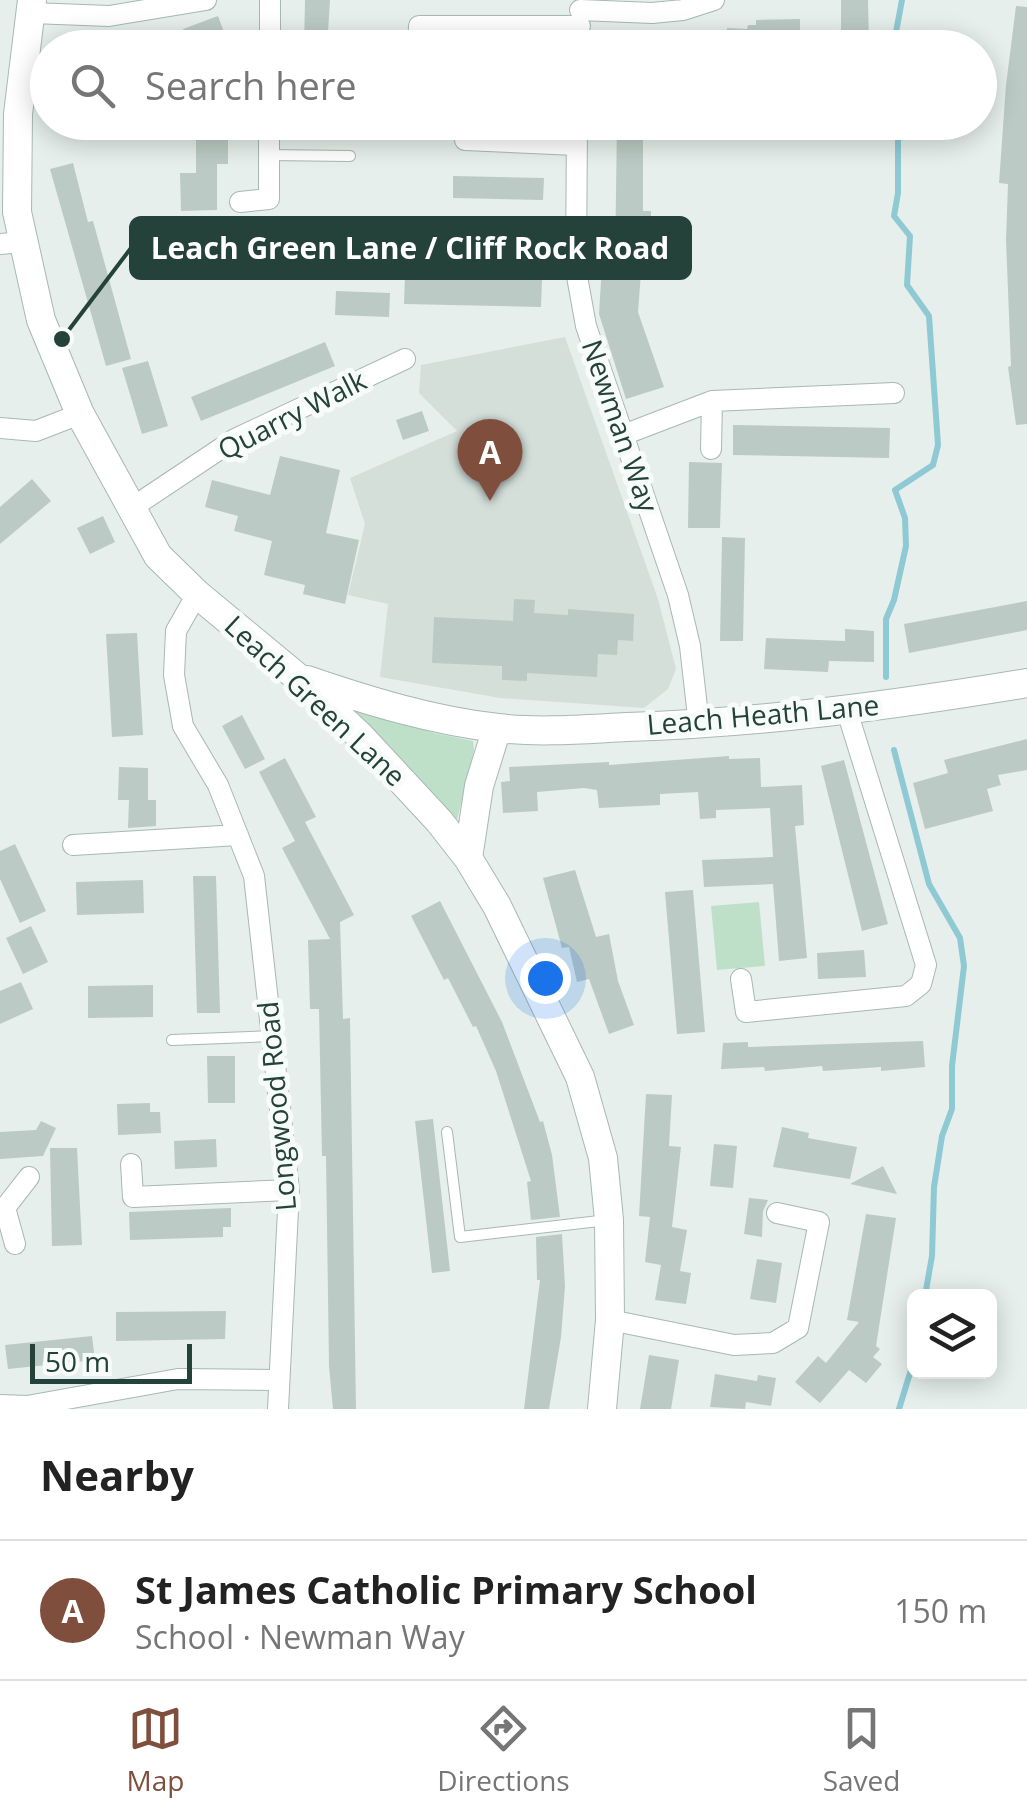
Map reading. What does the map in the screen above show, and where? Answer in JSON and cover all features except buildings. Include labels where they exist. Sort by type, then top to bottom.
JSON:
[{"type":"street","points":[[32,6],[109,16],[206,0]]},
{"type":"street","points":[[270,0],[270,30]]},
{"type":"street","points":[[419,30],[419,26],[580,21],[683,10],[710,1]]},
{"type":"street","name":"Leach Green Lane","points":[[32,6],[18,114],[17,212],[11,243],[40,320],[80,414],[158,556],[360,736],[468,858],[529,966],[580,1077],[603,1158],[610,1220],[610,1320],[602,1409]]},
{"type":"street","points":[[240,202],[269,199],[269,140]]},
{"type":"street","points":[[465,140],[576,145]]},
{"type":"street","name":"Newman Way","points":[[576,140],[576,271],[589,339],[678,596],[690,646],[699,725]]},
{"type":"street","name":"Quarry Walk","points":[[130,509],[235,438],[406,359]]},
{"type":"street","points":[[622,435],[712,401],[894,392]]},
{"type":"street","points":[[711,449],[712,401]]},
{"type":"street","points":[[0,428],[36,431],[80,414]]},
{"type":"street","name":"Longwood Road","points":[[197,594],[176,631],[174,674],[183,726],[218,785],[254,876],[289,1190],[278,1409]]},
{"type":"street","name":"Leach Heath Lane","points":[[296,676],[396,707],[497,728],[699,725],[847,710],[1027,684]]},
{"type":"street","points":[[741,979],[746,1012],[906,996],[921,984],[926,965],[847,710]]},
{"type":"street","points":[[468,858],[479,786],[497,728]]},
{"type":"street","points":[[73,845],[238,835]]},
{"type":"street","points":[[131,1164],[133,1197],[289,1190]]},
{"type":"street","points":[[15,1244],[3,1209],[30,1177]]},
{"type":"street","points":[[610,1320],[734,1346],[773,1344],[798,1328],[819,1222],[777,1214]]},
{"type":"street","points":[[0,1404],[26,1406],[178,1379],[280,1380]]},
{"type":"lane","points":[[269,155],[350,156]]},
{"type":"lane","points":[[172,1040],[272,1036]]},
{"type":"lane","points":[[447,1132],[460,1237],[610,1220]]},
{"type":"shaded area","points":[[565,337],[658,599],[676,669],[668,689],[644,708],[500,698],[380,677],[388,604],[348,595],[365,524],[350,478],[457,431],[419,393],[421,365]]},
{"type":"green space","points":[[341,701],[434,733],[473,741],[455,828]]},
{"type":"green space","points":[[759,902],[765,966],[717,970],[711,906]]},
{"type":"waterway","points":[[896,30],[902,0]]},
{"type":"waterway","points":[[886,677],[886,619],[906,546],[905,518],[895,490],[933,465],[938,445],[929,316],[907,285],[910,236],[894,216],[898,140]]},
{"type":"waterway","points":[[894,750],[929,884],[960,938],[964,966],[952,1066],[952,1109],[942,1136],[934,1187],[932,1256],[926,1289]]},
{"type":"waterway","points":[[899,1409],[908,1379]]},
{"type":"place","name":"Leach Green Lane / Cliff Rock Road","points":[[62,339]]},
{"type":"place","name":"St James Catholic Primary School","points":[[490,501]]}]
